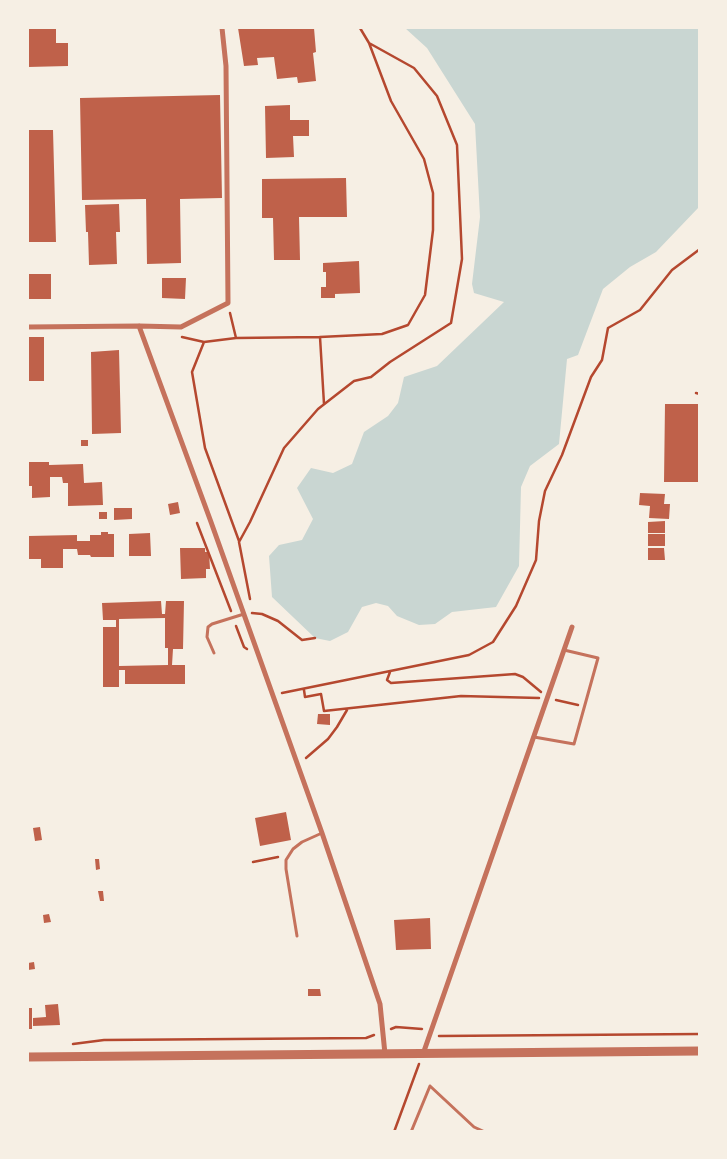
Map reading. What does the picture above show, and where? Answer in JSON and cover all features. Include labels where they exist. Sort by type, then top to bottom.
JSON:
[{"type":"street","points":[[28,327],[181,327],[228,303],[226,66],[222,28]]},
{"type":"street","points":[[139,326],[322,833],[380,1004],[385,1054]]},
{"type":"street","points":[[423,1054],[572,627]]},
{"type":"street","points":[[28,1058],[700,1050]]},
{"type":"lane","points":[[214,653],[207,637],[208,627],[243,613]]},
{"type":"lane","points":[[534,737],[574,744],[598,658],[564,650]]},
{"type":"lane","points":[[297,936],[286,869],[288,854],[302,842],[322,833]]},
{"type":"lane","points":[[411,1132],[430,1086],[474,1127],[485,1132]]},
{"type":"path","points":[[176,335],[204,342],[236,338],[320,337],[382,334],[408,324],[425,295],[433,230],[433,194],[424,159],[391,101],[369,43],[360,28]]},
{"type":"path","points":[[239,542],[284,448],[318,409],[354,381],[372,377],[390,362],[451,323],[462,259],[457,145],[437,96],[414,68],[369,43]]},
{"type":"path","points":[[272,695],[469,655],[492,642],[516,606],[536,560],[539,520],[546,491],[562,455],[591,377],[602,360],[608,328],[640,310],[672,270],[700,249]]},
{"type":"path","points":[[228,303],[236,338]]},
{"type":"path","points":[[320,337],[324,404]]},
{"type":"path","points":[[204,342],[192,372],[205,448],[239,542],[250,600],[241,606]]},
{"type":"path","points":[[197,522],[244,647],[248,650]]},
{"type":"path","points":[[243,613],[262,614],[278,622],[302,640],[315,638]]},
{"type":"path","points":[[390,671],[387,680],[391,683],[515,674],[532,684],[548,698]]},
{"type":"path","points":[[304,689],[305,697],[322,694],[324,711],[461,696],[548,698],[584,706]]},
{"type":"path","points":[[298,767],[313,750],[328,739],[338,727],[347,709]]},
{"type":"path","points":[[253,862],[288,854]]},
{"type":"path","points":[[68,1045],[104,1040],[366,1038],[396,1027],[423,1029],[440,1037],[700,1034]]},
{"type":"path","points":[[394,1132],[423,1054]]},
{"type":"shaded area","points":[[405,28],[699,28],[699,207],[656,252],[630,267],[603,289],[578,355],[567,359],[559,444],[530,466],[521,487],[519,566],[496,607],[452,612],[435,624],[419,625],[397,616],[388,606],[376,603],[362,607],[348,632],[330,641],[315,638],[272,597],[269,556],[279,545],[302,540],[313,519],[297,488],[311,468],[333,473],[352,464],[364,432],[388,416],[398,403],[404,377],[437,366],[504,302],[474,293],[472,284],[480,217],[475,124],[427,48]]},
{"type":"building","points":[[28,28],[56,28],[56,43],[68,43],[68,66],[28,67]]},
{"type":"building","points":[[238,28],[314,28],[316,52],[313,53],[316,81],[298,83],[297,77],[277,79],[274,57],[257,58],[258,65],[244,66]]},
{"type":"building","points":[[220,95],[222,198],[180,199],[181,263],[147,264],[146,199],[82,200],[80,98]]},
{"type":"building","points":[[290,105],[290,120],[309,120],[309,136],[293,136],[294,157],[266,158],[265,106]]},
{"type":"building","points":[[28,130],[53,130],[56,242],[28,242]]},
{"type":"building","points":[[346,178],[347,217],[299,217],[300,260],[274,260],[273,218],[262,218],[262,179]]},
{"type":"building","points":[[119,204],[120,232],[116,232],[117,264],[89,265],[85,205]]},
{"type":"building","points":[[359,261],[360,293],[335,294],[335,298],[321,298],[321,287],[326,287],[326,272],[323,272],[323,263]]},
{"type":"building","points":[[28,274],[51,274],[51,299],[28,299]]},
{"type":"building","points":[[162,278],[186,278],[185,299],[162,298]]},
{"type":"building","points":[[28,337],[44,337],[44,381],[28,381]]},
{"type":"building","points":[[119,350],[121,433],[92,434],[91,352]]},
{"type":"building","points":[[665,404],[700,404],[700,482],[664,482]]},
{"type":"building","points":[[81,440],[88,440],[88,446],[81,446]]},
{"type":"building","points":[[28,462],[49,462],[49,465],[83,464],[84,483],[102,482],[103,505],[68,506],[68,483],[63,483],[62,477],[50,477],[50,497],[32,498],[32,486],[28,486]]},
{"type":"building","points":[[640,493],[665,494],[664,504],[670,504],[669,519],[649,518],[650,506],[639,505]]},
{"type":"building","points":[[178,502],[180,513],[170,515],[168,504]]},
{"type":"building","points":[[114,508],[132,508],[132,519],[114,520]]},
{"type":"building","points":[[99,512],[107,512],[107,519],[99,519]]},
{"type":"building","points":[[665,521],[665,533],[648,533],[648,522]]},
{"type":"building","points":[[101,532],[114,534],[114,557],[78,555],[77,549],[63,549],[63,568],[41,568],[41,559],[28,559],[28,536],[77,535],[77,541],[90,541],[90,535],[101,535]]},
{"type":"building","points":[[150,533],[151,556],[129,556],[129,534]]},
{"type":"building","points":[[648,534],[665,534],[665,546],[648,546]]},
{"type":"building","points":[[180,548],[205,548],[205,552],[209,552],[210,569],[206,569],[206,578],[181,579]]},
{"type":"building","points":[[648,548],[664,548],[665,560],[648,560]]},
{"type":"building","points":[[161,601],[162,614],[165,614],[166,601],[184,601],[183,649],[173,649],[172,665],[185,665],[185,684],[125,684],[125,670],[119,670],[119,687],[103,687],[103,627],[116,627],[116,620],[103,620],[102,603]],"holes":[[[165,618],[165,648],[168,648],[168,665],[119,666],[119,619]]]},
{"type":"building","points":[[318,714],[330,714],[330,725],[317,724]]},
{"type":"building","points":[[286,812],[291,840],[260,846],[255,818]]},
{"type":"building","points":[[40,827],[42,840],[35,841],[33,828]]},
{"type":"building","points":[[95,859],[99,859],[100,869],[96,870]]},
{"type":"building","points":[[98,891],[103,891],[104,901],[100,901]]},
{"type":"building","points":[[49,914],[51,922],[44,923],[43,915]]},
{"type":"building","points":[[430,918],[431,949],[396,950],[394,920]]},
{"type":"building","points":[[34,962],[35,969],[28,970],[28,963]]},
{"type":"building","points":[[308,989],[320,989],[321,996],[308,996]]},
{"type":"building","points":[[58,1004],[60,1025],[33,1026],[33,1018],[46,1017],[45,1005]]},
{"type":"building","points":[[28,1008],[32,1008],[32,1029],[28,1029]]}]
